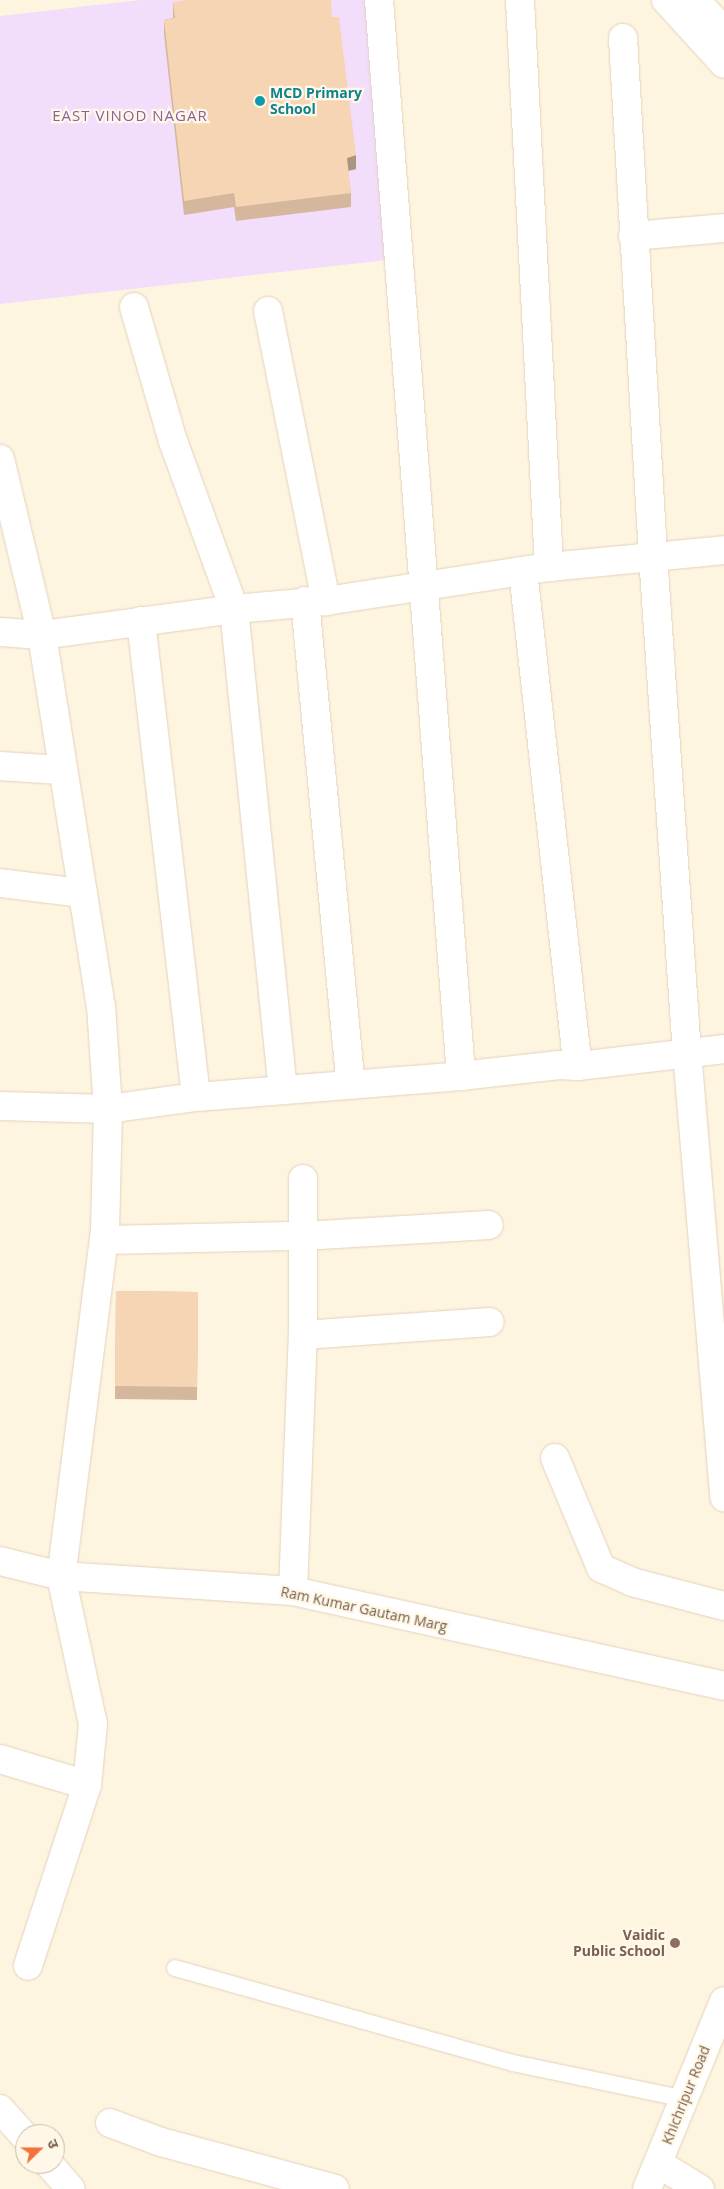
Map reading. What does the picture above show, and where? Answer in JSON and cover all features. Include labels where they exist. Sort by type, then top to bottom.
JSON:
[{"type":"street","points":[[380,0],[423,586],[462,1076]]},
{"type":"street","points":[[520,0],[536,569],[578,1066]]},
{"type":"street","points":[[666,0],[724,64]]},
{"type":"street","points":[[695,0],[724,31]]},
{"type":"street","points":[[622,38],[633,236],[687,1052],[724,1497]]},
{"type":"street","points":[[633,236],[724,228],[724,233]]},
{"type":"street","points":[[134,307],[173,441],[234,609],[283,1088]]},
{"type":"street","points":[[268,311],[315,601],[351,1084]]},
{"type":"street","points":[[0,458],[42,635],[101,1006],[108,1109],[104,1240],[61,1576],[93,1724],[87,1785],[28,1966]]},
{"type":"street","points":[[0,632],[42,635],[234,609],[315,601],[536,569],[724,550]]},
{"type":"street","points":[[141,621],[196,1097]]},
{"type":"street","points":[[0,766],[62,770]]},
{"type":"street","points":[[0,883],[82,893]]},
{"type":"street","points":[[0,1106],[108,1109],[283,1088],[462,1076],[559,1065],[578,1066],[724,1049]]},
{"type":"street","points":[[293,1591],[303,1335],[303,1178]]},
{"type":"street","points":[[104,1240],[303,1236],[489,1225]]},
{"type":"street","points":[[303,1335],[490,1322]]},
{"type":"street","points":[[555,1458],[601,1568],[632,1582],[724,1606]]},
{"type":"street","name":"Ram Kumar Gautam Marg","points":[[0,1561],[61,1576],[293,1591],[724,1686]]},
{"type":"street","points":[[0,1759],[87,1785]]},
{"type":"street","name":"Khichripur Road","points":[[647,2189],[659,2164],[724,2001]]},
{"type":"street","points":[[0,2109],[15,2126]]},
{"type":"street","points":[[110,2123],[162,2142],[334,2189]]},
{"type":"street","points":[[659,2164],[700,2189]]},
{"type":"street","points":[[57,2174],[71,2189]]},
{"type":"lane","points":[[175,1968],[513,2063],[685,2099]]},
{"type":"shaded area","points":[[140,0],[374,0],[404,258],[0,304],[0,16]]},
{"type":"building","name":"MCD Primary School","points":[[188,0],[331,0],[332,17],[339,17],[356,155],[347,158],[351,193],[236,207],[234,193],[184,201],[164,20],[175,18],[173,2]]},
{"type":"building","points":[[116,1291],[198,1292],[197,1387],[115,1386]]},
{"type":"place","name":"MCD Primary School","points":[[260,101]]},
{"type":"place","name":"Vaidic Public School","points":[[675,1943]]},
{"type":"district","name":"EAST VINOD NAGAR","points":[[130,116]]}]
